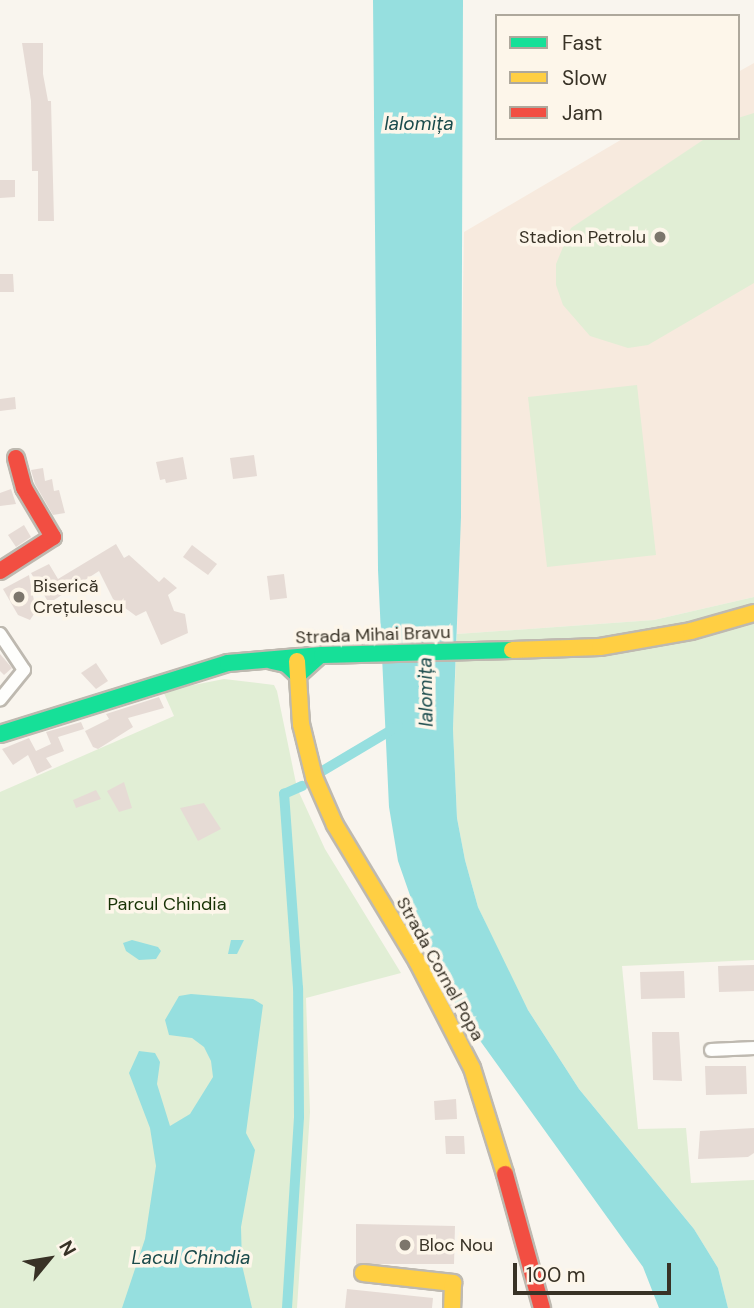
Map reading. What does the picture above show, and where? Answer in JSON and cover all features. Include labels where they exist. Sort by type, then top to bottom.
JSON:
[{"type":"main road","points":[[0,571],[53,537],[24,488],[16,458]]},
{"type":"main road","name":"Strada Mihai Bravu","points":[[0,734],[167,679],[257,659],[510,651],[628,643],[754,613]]},
{"type":"main road","points":[[257,659],[286,664],[298,676],[307,662],[322,655]]},
{"type":"main road","name":"Strada Cornel Popa","points":[[297,656],[301,724],[315,781],[344,842],[438,998],[471,1068],[529,1250],[542,1308]]},
{"type":"main road","points":[[363,1273],[453,1283],[452,1308]]},
{"type":"street","points":[[0,634],[24,670],[0,699]]},
{"type":"street","points":[[711,1051],[754,1048]]},
{"type":"shaded area","points":[[754,63],[754,597],[654,620],[457,634],[464,232],[621,140],[740,140],[740,71]]},
{"type":"green space","name":"Stadion Petrolu","points":[[754,113],[754,283],[648,345],[628,348],[590,336],[563,305],[556,285],[556,264],[571,228],[703,140],[740,140],[740,117]]},
{"type":"green space","points":[[637,385],[656,555],[547,567],[528,397]]},
{"type":"green space","points":[[754,597],[754,960],[622,966],[638,1129],[686,1128],[691,1183],[754,1180],[754,1308],[728,1308],[718,1268],[694,1229],[579,1089],[528,1010],[501,957],[478,907],[465,860],[457,818],[453,729],[457,634],[654,620]]},
{"type":"green space","name":"Parcul Chindia","points":[[224,679],[274,685],[297,788],[325,849],[401,973],[306,998],[310,1112],[297,1308],[0,1308],[0,792],[174,716],[163,691]]},
{"type":"water","name":"Ialomița","points":[[373,0],[463,0],[461,517],[453,729],[457,818],[465,860],[478,907],[528,1010],[579,1089],[694,1229],[718,1268],[728,1308],[659,1308],[643,1267],[458,1010],[420,924],[398,861],[389,807],[378,570]]},
{"type":"water","points":[[132,940],[158,947],[161,951],[156,959],[139,960],[126,951],[123,943]]},
{"type":"water","points":[[231,940],[244,940],[237,954],[228,954]]},
{"type":"water","name":"Lacul Chindia","points":[[191,994],[253,999],[263,1005],[246,1133],[255,1150],[241,1227],[242,1265],[252,1308],[122,1308],[145,1239],[156,1166],[150,1128],[129,1073],[139,1051],[155,1053],[160,1062],[157,1084],[170,1126],[190,1114],[213,1077],[211,1061],[204,1047],[192,1038],[169,1035],[165,1020],[179,996]]},
{"type":"building","points":[[22,43],[43,43],[43,74],[48,101],[51,101],[54,221],[38,221],[38,171],[32,171],[31,101]]},
{"type":"building","points":[[0,180],[15,180],[15,197],[0,198]]},
{"type":"building","points":[[0,274],[13,274],[14,292],[0,292]]},
{"type":"building","points":[[15,397],[16,409],[0,411],[0,399]]},
{"type":"building","points":[[254,455],[257,476],[233,479],[230,458]]},
{"type":"building","points":[[183,457],[187,479],[166,483],[165,479],[160,480],[156,462]]},
{"type":"building","points":[[43,468],[45,481],[52,479],[54,491],[59,490],[65,513],[53,515],[35,484],[31,470]]},
{"type":"building","points":[[11,489],[16,504],[0,506],[0,493]]},
{"type":"building","points":[[24,525],[31,537],[16,547],[8,535]]},
{"type":"building","points":[[116,544],[124,558],[129,555],[159,582],[164,577],[177,588],[168,595],[174,611],[185,614],[188,633],[161,645],[146,611],[136,616],[113,599],[99,571],[54,600],[47,600],[31,573],[49,564],[58,579]]},
{"type":"building","points":[[192,545],[217,564],[208,575],[183,557]]},
{"type":"building","points":[[284,574],[287,598],[270,600],[267,576]]},
{"type":"building","name":"Biserică Crețulescu","points":[[29,575],[36,611],[30,620],[18,615],[3,589]]},
{"type":"building","points":[[0,654],[12,668],[4,675],[0,671]]},
{"type":"building","points":[[96,663],[108,681],[96,689],[81,673]]},
{"type":"building","points":[[159,697],[164,708],[128,718],[133,727],[98,749],[93,747],[85,731],[109,719],[106,714]]},
{"type":"building","points":[[81,722],[84,729],[58,737],[64,751],[46,758],[52,767],[37,774],[28,755],[13,765],[2,749],[29,738],[36,751],[51,744],[46,732]]},
{"type":"building","points":[[124,782],[132,808],[119,812],[107,791]]},
{"type":"building","points":[[96,790],[101,799],[76,808],[73,800]]},
{"type":"building","points":[[204,803],[221,829],[198,841],[180,808]]},
{"type":"building","points":[[754,965],[754,991],[719,992],[718,966]]},
{"type":"building","points":[[684,971],[685,998],[641,999],[640,972]]},
{"type":"building","points":[[652,1032],[679,1032],[682,1081],[653,1080]]},
{"type":"building","points":[[705,1066],[746,1066],[747,1094],[706,1095]]},
{"type":"building","points":[[456,1099],[457,1119],[435,1120],[434,1101]]},
{"type":"building","points":[[754,1128],[754,1153],[748,1157],[698,1159],[700,1131]]},
{"type":"building","points":[[445,1136],[464,1136],[465,1154],[446,1154]]},
{"type":"building","name":"Bloc Nou","points":[[356,1224],[455,1226],[454,1264],[356,1264]]},
{"type":"building","name":"Bloc Nou","points":[[347,1289],[433,1298],[432,1308],[345,1308]]},
{"type":"waterway","points":[[319,773],[398,726]]},
{"type":"waterway","points":[[287,1308],[299,1117],[298,988],[284,794],[302,786]]},
{"type":"traffic: fast","points":[[0,734],[228,663],[322,655],[512,650]]},
{"type":"traffic: fast","points":[[272,661],[286,664],[298,675],[319,656]]},
{"type":"traffic: slow","points":[[512,650],[600,647],[691,631],[754,613]]},
{"type":"traffic: slow","points":[[297,661],[301,724],[314,777],[335,825],[417,961],[472,1068],[505,1174]]},
{"type":"traffic: slow","points":[[363,1273],[453,1283],[452,1308]]},
{"type":"traffic: jam","points":[[0,571],[53,537],[24,488],[16,458]]},
{"type":"traffic: jam","points":[[505,1174],[542,1308]]},
{"type":"place","name":"Stadion Petrolu","points":[[660,237]]},
{"type":"place","name":"Biserică Crețulescu","points":[[19,597]]},
{"type":"place","name":"Bloc Nou","points":[[405,1245]]}]
